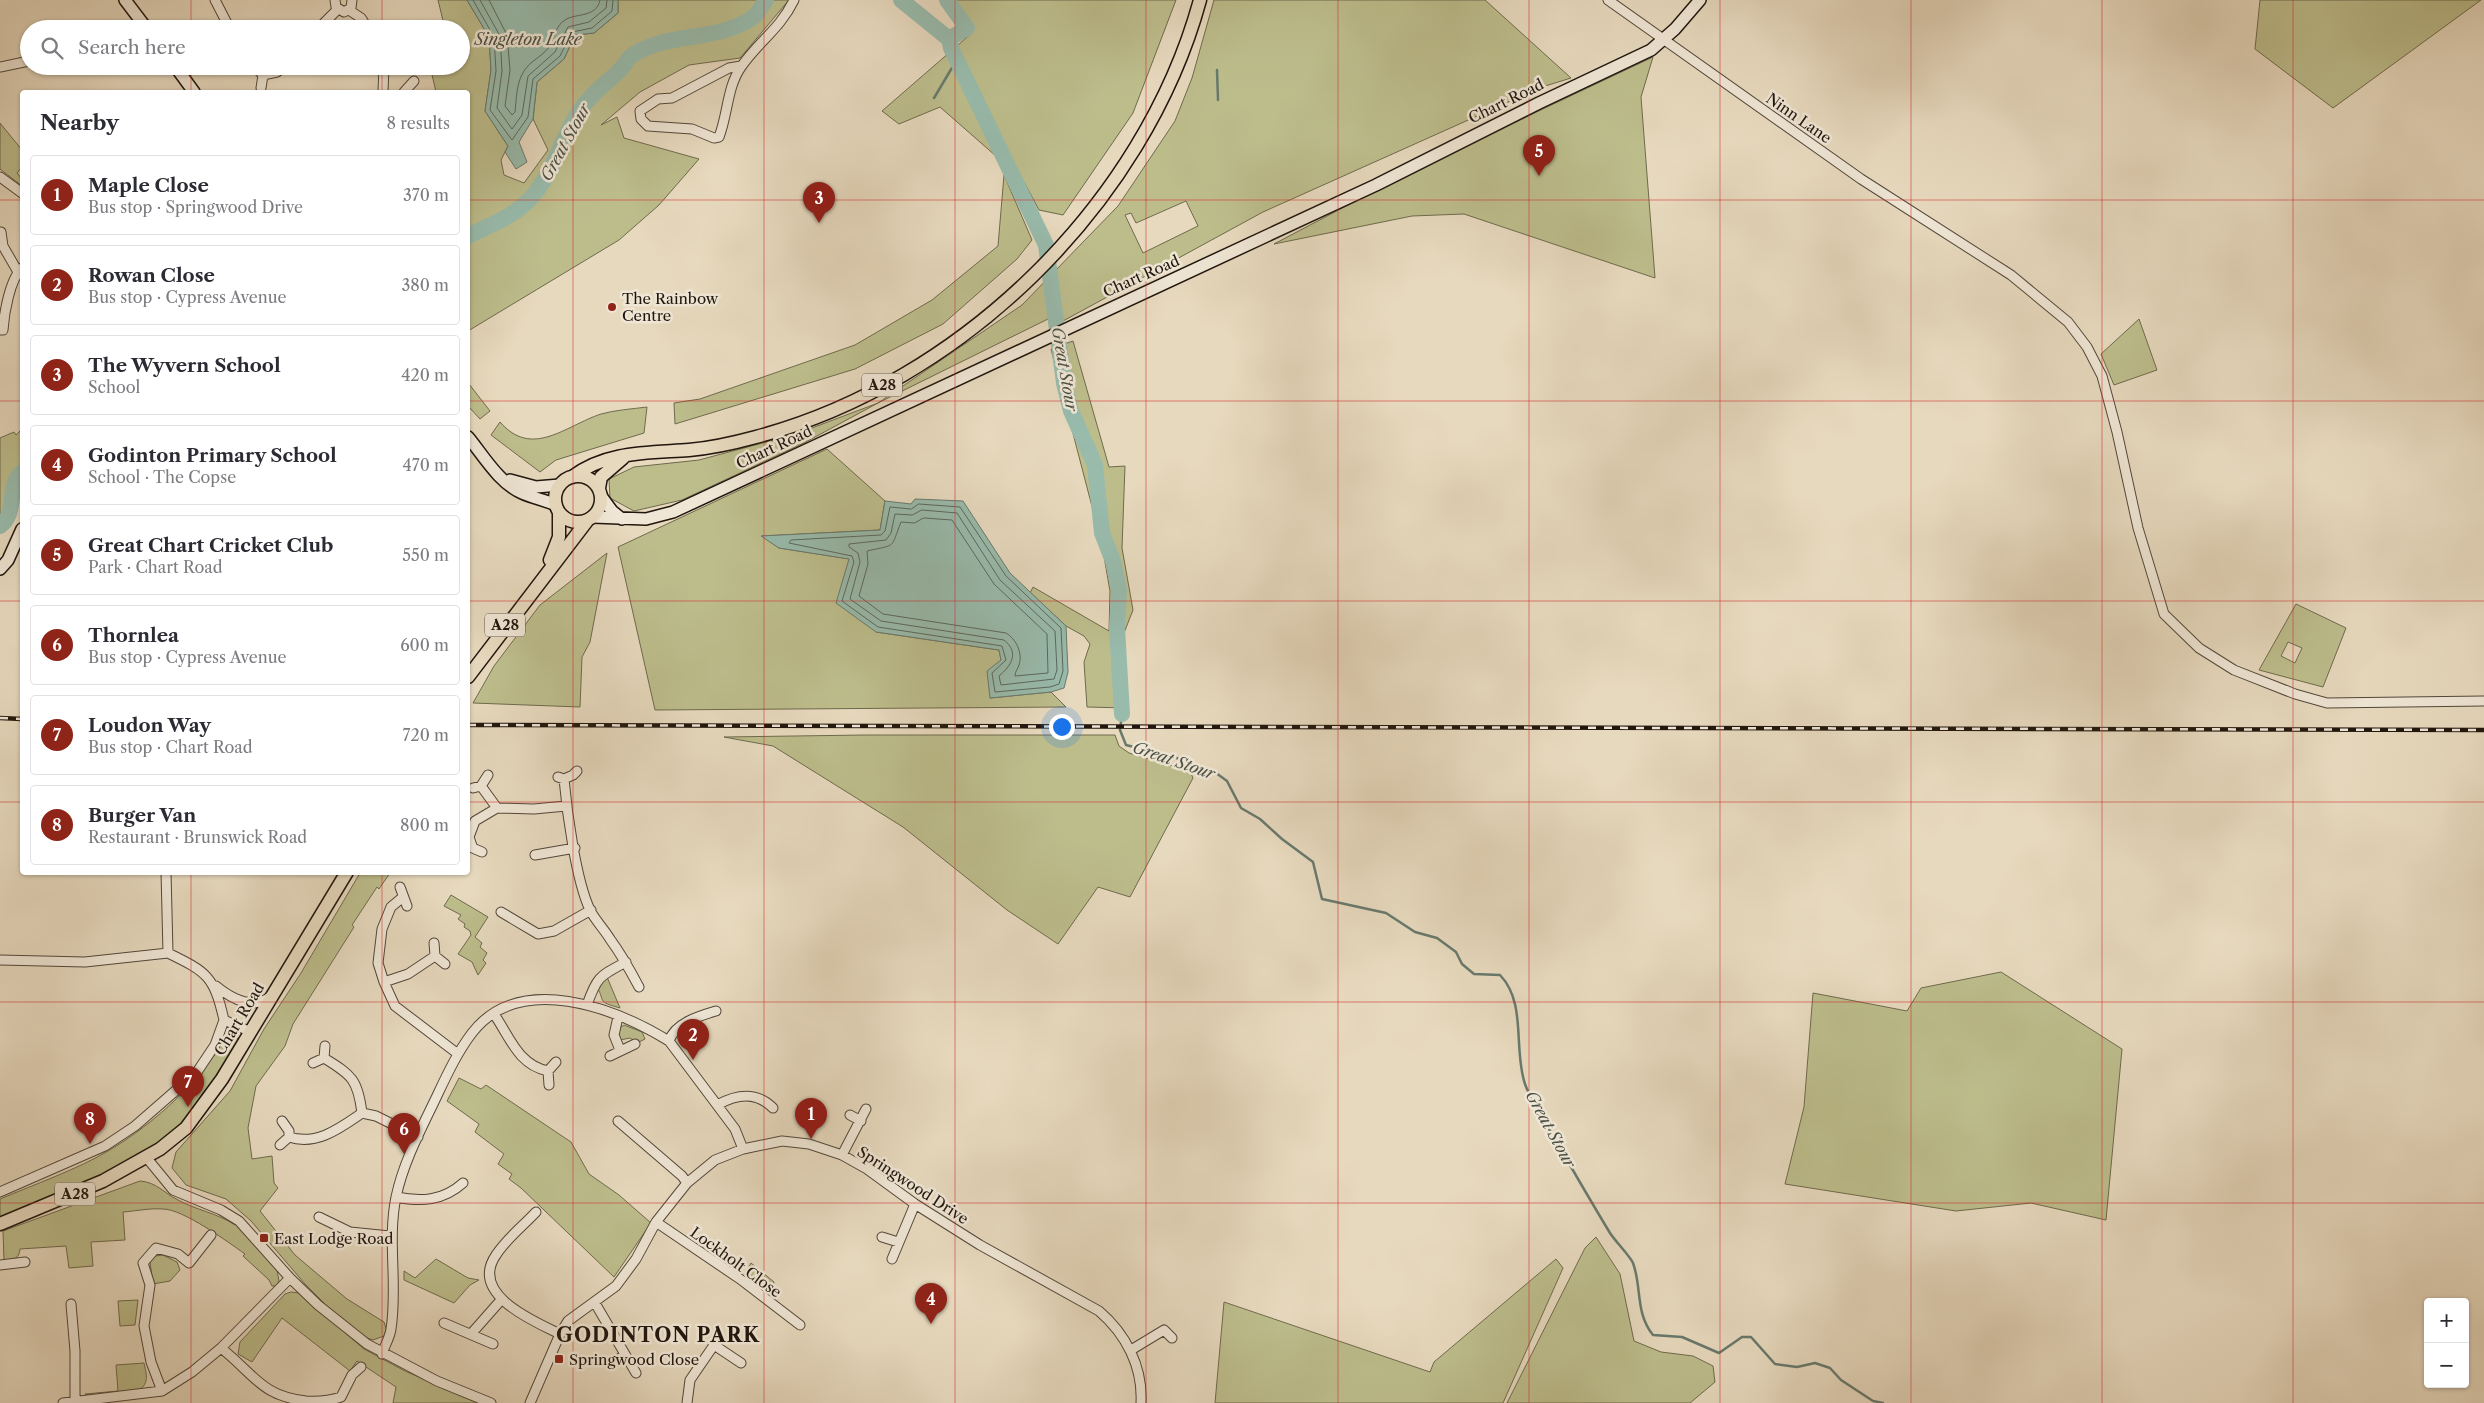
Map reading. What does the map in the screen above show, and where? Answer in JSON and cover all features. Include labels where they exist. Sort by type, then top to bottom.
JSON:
[{"type":"main road","name":"A28","points":[[572,477],[596,462],[627,455],[704,448],[779,430],[828,412],[923,362],[966,333],[1035,274],[1059,249],[1107,192],[1161,103],[1200,0]]},
{"type":"main road","points":[[600,492],[587,478],[572,477],[560,484],[556,494],[557,508],[571,521],[590,519],[601,505],[600,492],[599,481],[604,473],[627,455]]},
{"type":"main road","name":"A28","points":[[544,574],[559,538],[557,508]]},
{"type":"main road","name":"A28","points":[[470,674],[544,574],[590,519]]},
{"type":"main road","name":"Chart Road","points":[[0,1224],[103,1181],[170,1142],[192,1122],[251,1032],[345,875]]},
{"type":"street","points":[[125,0],[140,20]]},
{"type":"street","points":[[215,0],[225,20]]},
{"type":"street","points":[[336,0],[338,10]]},
{"type":"street","points":[[338,10],[344,12],[349,10],[352,0]]},
{"type":"street","points":[[742,66],[729,68],[672,98],[658,99],[648,104],[640,111],[641,119],[648,126],[692,130],[714,138],[719,136],[733,82],[742,66],[784,19],[794,0]]},
{"type":"street","name":"Ninn Lane","points":[[1608,0],[1861,179],[2012,275],[2068,322],[2087,347],[2102,376],[2117,432],[2138,528],[2164,614],[2199,648],[2234,670],[2295,694],[2327,702],[2484,701]]},
{"type":"street","name":"Chart Road","points":[[590,519],[646,518],[673,512],[1376,185],[1539,103],[1652,50],[1700,0]]},
{"type":"street","points":[[327,20],[338,10]]},
{"type":"street","points":[[349,10],[362,20]]},
{"type":"street","points":[[0,67],[20,63]]},
{"type":"street","points":[[182,75],[193,90]]},
{"type":"street","points":[[261,88],[264,75]]},
{"type":"street","points":[[383,90],[384,75]]},
{"type":"street","points":[[406,90],[414,81]]},
{"type":"street","points":[[0,177],[20,192]]},
{"type":"street","points":[[0,330],[2,330],[7,301],[20,270],[3,246],[1,232]]},
{"type":"street","points":[[470,439],[498,473],[522,493],[557,508]]},
{"type":"street","points":[[498,473],[528,486],[543,487],[560,484]]},
{"type":"street","points":[[600,492],[608,507],[622,519]]},
{"type":"street","points":[[0,569],[8,560],[20,534]]},
{"type":"street","points":[[577,771],[561,778],[583,892],[590,910],[620,957],[626,962],[639,987]]},
{"type":"street","points":[[488,775],[477,787],[497,808]]},
{"type":"street","points":[[470,835],[476,821],[497,808],[534,809],[566,806]]},
{"type":"street","points":[[470,846],[482,852]]},
{"type":"street","points":[[535,855],[575,848]]},
{"type":"street","points":[[166,875],[168,953]]},
{"type":"street","points":[[400,887],[405,902],[391,906],[382,929],[378,963],[384,982],[395,1006],[458,1054]]},
{"type":"street","points":[[501,912],[538,934],[554,931],[590,910]]},
{"type":"street","points":[[434,943],[435,956],[445,964]]},
{"type":"street","points":[[0,960],[85,962],[168,953],[196,966],[214,985],[238,1000],[250,1003],[265,1001],[272,996]]},
{"type":"street","points":[[384,982],[408,974],[435,956]]},
{"type":"street","points":[[587,1005],[596,982],[602,975],[626,962]]},
{"type":"street","points":[[0,1192],[105,1146],[135,1126],[197,1072],[215,1045],[224,1020],[218,993],[214,985]]},
{"type":"street","points":[[382,1354],[391,1330],[390,1236],[396,1197],[404,1168],[458,1054],[473,1032],[494,1014],[509,1006],[539,998],[587,1005],[669,1041],[735,1129],[744,1149]]},
{"type":"street","points":[[669,1041],[671,1034],[679,1026],[716,1011]]},
{"type":"street","points":[[494,1014],[522,1060],[534,1068],[548,1071]]},
{"type":"street","points":[[618,1017],[614,1035],[620,1050]]},
{"type":"street","points":[[224,1020],[251,1032]]},
{"type":"street","points":[[610,1056],[635,1044]]},
{"type":"street","points":[[324,1058],[325,1046]]},
{"type":"street","points":[[313,1063],[324,1058]]},
{"type":"street","points":[[324,1058],[344,1070],[351,1077],[358,1088],[362,1113]]},
{"type":"street","points":[[549,1085],[548,1071],[556,1062]]},
{"type":"street","points":[[717,1105],[731,1098],[747,1095],[765,1100],[773,1108]]},
{"type":"street","points":[[842,1155],[866,1108]]},
{"type":"street","points":[[289,1138],[297,1140],[327,1135],[362,1113],[376,1116],[418,1137]]},
{"type":"street","points":[[850,1115],[861,1121]]},
{"type":"street","points":[[282,1121],[289,1131],[289,1138]]},
{"type":"street","points":[[618,1121],[682,1176],[687,1183]]},
{"type":"street","points":[[280,1145],[289,1138]]},
{"type":"street","name":"Springwood Drive","points":[[530,1403],[560,1334],[568,1321],[616,1286],[636,1259],[656,1222],[687,1183],[715,1160],[744,1149],[786,1140],[809,1144],[842,1155],[867,1169],[915,1204],[980,1245],[1099,1311],[1115,1327],[1131,1350],[1140,1381],[1141,1403]]},
{"type":"street","points":[[146,1157],[173,1190],[222,1210],[239,1221],[318,1306],[367,1344],[382,1354],[437,1381],[491,1403]]},
{"type":"street","points":[[396,1197],[427,1200],[445,1196],[463,1183]]},
{"type":"street","points":[[892,1259],[915,1204]]},
{"type":"street","points":[[536,1212],[496,1255],[491,1264],[490,1271],[492,1285],[501,1300],[528,1318],[560,1334]]},
{"type":"street","points":[[319,1218],[350,1232],[390,1236]]},
{"type":"street","name":"Lockholt Close","points":[[656,1222],[740,1279],[800,1325]]},
{"type":"street","points":[[162,1391],[152,1362],[144,1326],[150,1285],[144,1263],[156,1248],[178,1254],[189,1263],[211,1235]]},
{"type":"street","points":[[882,1237],[898,1242]]},
{"type":"street","points":[[0,1265],[25,1262]]},
{"type":"street","points":[[63,1403],[162,1391],[192,1372],[221,1348],[290,1278]]},
{"type":"street","points":[[471,1334],[501,1300]]},
{"type":"street","points":[[595,1303],[636,1373]]},
{"type":"street","points":[[70,1304],[75,1351],[75,1402]]},
{"type":"street","points":[[444,1323],[493,1344]]},
{"type":"street","points":[[1131,1350],[1164,1326],[1172,1338]]},
{"type":"street","points":[[687,1403],[690,1380],[714,1345],[741,1363]]},
{"type":"street","points":[[221,1348],[265,1388],[274,1394],[295,1399],[331,1401],[341,1397],[352,1375],[361,1367]]},
{"type":"street","points":[[611,1364],[625,1355]]},
{"type":"green space","points":[[438,0],[467,0],[489,37],[491,70],[485,111],[508,146],[501,160],[504,175],[524,183],[548,150],[533,119],[537,82],[564,59],[575,35],[594,33],[618,13],[618,0],[789,0],[740,58],[689,65],[640,92],[601,125],[617,117],[624,138],[699,159],[659,205],[619,240],[470,330],[470,90],[436,90],[432,75],[470,75],[470,20],[443,20]]},
{"type":"green space","points":[[952,0],[1176,0],[1133,113],[1063,215],[1039,210],[1013,162],[1005,164],[940,107],[899,124],[882,111],[973,32]]},
{"type":"green space","points":[[1214,0],[1485,0],[1571,78],[1542,87],[1263,212],[1063,321],[1052,317],[878,403],[1022,305],[1118,206],[1175,121],[1192,78]],"holes":[[[1186,201],[1198,226],[1143,253],[1125,215],[1131,213],[1136,223]]]},
{"type":"green space","points":[[2260,0],[2481,0],[2333,108],[2255,49]]},
{"type":"green space","points":[[1653,57],[1641,97],[1655,278],[1464,214],[1412,216],[1274,244],[1422,166]]},
{"type":"green space","points":[[0,123],[20,148],[20,169],[17,173],[20,177],[20,184],[0,169]]},
{"type":"green space","points":[[1004,175],[1032,240],[1017,259],[943,324],[855,369],[675,424],[674,403],[700,399],[855,345],[932,300],[998,246]]},
{"type":"green space","points":[[2139,319],[2157,370],[2114,385],[2101,354]]},
{"type":"green space","points":[[1073,341],[1109,467],[1125,466],[1122,548],[1133,610],[1122,638],[1126,708],[1087,707],[1084,662],[1090,644],[1084,636],[1066,626],[1030,593],[1033,587],[1109,631],[1110,591],[1102,545],[1051,349]]},
{"type":"green space","points":[[470,385],[490,411],[480,419],[470,408]]},
{"type":"green space","points":[[878,403],[804,443],[682,500],[634,511],[610,498],[609,479],[634,467],[699,460],[796,434]]},
{"type":"green space","points":[[647,407],[644,433],[556,460],[540,472],[491,435],[500,422],[512,433],[524,438],[537,439],[562,432],[601,414]]},
{"type":"green space","points":[[20,431],[20,468],[16,471],[9,483],[6,505],[0,518],[0,438],[14,432],[16,435]]},
{"type":"green space","points":[[827,449],[885,501],[880,530],[762,536],[779,548],[850,559],[876,632],[999,650],[1001,660],[990,698],[1051,692],[1066,707],[655,710],[618,547]]},
{"type":"green space","points":[[607,553],[590,642],[582,657],[580,707],[473,703],[494,666],[540,605]]},
{"type":"green space","points":[[2296,604],[2346,628],[2323,687],[2259,670]],"holes":[[[2288,642],[2302,648],[2295,663],[2281,656]]]},
{"type":"green space","points":[[1115,735],[1119,746],[1129,753],[1190,771],[1193,778],[1130,897],[1098,887],[1058,944],[1007,910],[903,827],[773,746],[724,737]]},
{"type":"green space","points":[[359,875],[389,875],[379,889],[377,887],[352,925],[354,927],[293,1024],[285,1046],[256,1086],[248,1128],[252,1159],[272,1156],[274,1183],[278,1188],[260,1211],[295,1255],[347,1299],[384,1322],[387,1331],[384,1336],[373,1340],[364,1337],[330,1309],[305,1284],[251,1221],[226,1199],[186,1185],[172,1168],[176,1152],[230,1091],[264,1029],[301,973]]},
{"type":"green space","points":[[451,895],[488,917],[475,937],[482,943],[480,947],[487,953],[483,960],[486,963],[478,975],[472,962],[458,954],[471,935],[470,931],[464,927],[465,924],[458,919],[461,915],[444,906]]},
{"type":"green space","points":[[2001,972],[2122,1049],[2106,1220],[2031,1203],[1956,1211],[1785,1184],[1804,1107],[1813,993],[1907,1011],[1921,988]]},
{"type":"green space","points":[[607,977],[620,1008],[608,1004],[602,999],[597,987]]},
{"type":"green space","points":[[624,1025],[642,1032],[645,1039],[637,1043],[630,1038],[620,1040],[618,1029]]},
{"type":"green space","points":[[233,1032],[239,1041],[211,1088],[180,1124],[158,1143],[108,1173],[0,1218],[0,1199],[96,1158],[144,1127],[191,1084],[205,1068],[229,1033]]},
{"type":"green space","points":[[459,1078],[481,1089],[486,1085],[571,1142],[589,1174],[619,1195],[651,1223],[614,1277],[521,1188],[509,1179],[512,1174],[498,1164],[504,1154],[475,1132],[479,1124],[447,1101]]},
{"type":"green space","points":[[140,1181],[151,1183],[185,1203],[236,1224],[277,1270],[279,1281],[276,1286],[272,1286],[269,1280],[243,1256],[245,1254],[228,1242],[182,1214],[163,1209],[123,1212],[125,1240],[91,1242],[93,1266],[69,1268],[66,1246],[20,1249],[17,1257],[4,1261],[3,1231]]},
{"type":"green space","points":[[1596,1237],[1620,1274],[1634,1341],[1661,1352],[1693,1356],[1713,1366],[1715,1382],[1690,1403],[1507,1403],[1585,1248]]},
{"type":"green space","points":[[163,1255],[177,1262],[180,1270],[170,1281],[153,1284],[150,1262],[155,1256]]},
{"type":"green space","points":[[436,1259],[468,1278],[479,1280],[470,1285],[454,1303],[404,1280],[404,1271],[415,1278]]},
{"type":"green space","points":[[1556,1259],[1563,1268],[1503,1403],[1215,1403],[1224,1302],[1430,1372],[1434,1362]]},
{"type":"green space","points":[[751,1263],[774,1282],[772,1294],[745,1274]]},
{"type":"green space","points":[[291,1292],[299,1293],[364,1349],[405,1371],[478,1403],[393,1403],[396,1387],[357,1361],[350,1371],[282,1318],[252,1362],[238,1354],[240,1342],[285,1294]]},
{"type":"green space","points":[[138,1300],[135,1325],[120,1326],[118,1301]]},
{"type":"green space","points":[[144,1363],[146,1381],[139,1390],[89,1396],[85,1394],[118,1391],[116,1365]]},
{"type":"water","name":"Singleton Lake","points":[[467,0],[618,0],[618,13],[594,33],[575,35],[564,59],[537,82],[533,119],[519,142],[527,162],[516,169],[505,152],[508,146],[485,111],[491,70],[489,37]]},
{"type":"water","points":[[915,499],[963,501],[1010,573],[1066,626],[1068,672],[1064,688],[1051,692],[990,698],[987,671],[1001,660],[999,650],[876,632],[836,603],[849,559],[779,548],[761,536],[880,530],[885,501],[911,504]]},
{"type":"waterway","name":"Great Stour","points":[[470,235],[508,216],[529,200],[550,170],[569,129],[584,104],[632,56],[662,42],[724,31],[738,26],[754,16],[766,0]]},
{"type":"waterway","points":[[901,0],[949,39]]},
{"type":"waterway","name":"Great Stour","points":[[947,0],[967,28],[949,39],[951,48],[1046,245],[1064,383],[1071,411],[1095,465],[1102,533],[1113,561],[1119,590],[1117,628],[1122,714]]},
{"type":"waterway","points":[[934,98],[956,61],[951,48]]},
{"type":"waterway","points":[[1217,70],[1218,100]]},
{"type":"waterway","name":"Great Stour","points":[[0,526],[9,514],[14,485],[20,474]]},
{"type":"waterway","name":"Great Stour","points":[[1122,714],[1120,730],[1126,745],[1180,759],[1216,773],[1227,781],[1241,808],[1260,819],[1282,839],[1313,862],[1322,899],[1386,913],[1415,932],[1437,938],[1456,952],[1462,964],[1474,974],[1500,975],[1514,999],[1525,1084],[1537,1110],[1610,1233],[1633,1263],[1641,1309],[1647,1327],[1653,1335],[1682,1337],[1719,1353],[1742,1337],[1751,1337],[1775,1364],[1797,1367],[1815,1363],[1830,1368],[1841,1380],[1873,1401],[1883,1403]]},
{"type":"railway","points":[[0,718],[20,719]]},
{"type":"railway","points":[[470,725],[2484,730]]},
{"type":"place","name":"Great Chart Cricket Club","points":[[1539,176]]},
{"type":"place","name":"The Wyvern School","points":[[819,223]]},
{"type":"place","name":"The Rainbow Centre","points":[[612,307]]},
{"type":"place","name":"Rowan Close","points":[[693,1060]]},
{"type":"place","name":"Loudon Way","points":[[188,1107]]},
{"type":"place","name":"Maple Close","points":[[811,1139]]},
{"type":"place","name":"Burger Van","points":[[90,1144]]},
{"type":"place","name":"Thornlea","points":[[404,1154]]},
{"type":"place","name":"East Lodge Road","points":[[264,1238]]},
{"type":"place","name":"Godinton Primary School","points":[[931,1324]]},
{"type":"place","name":"Springwood Close","points":[[559,1359]]},
{"type":"district","name":"GODINTON PARK","points":[[658,1335]]}]
